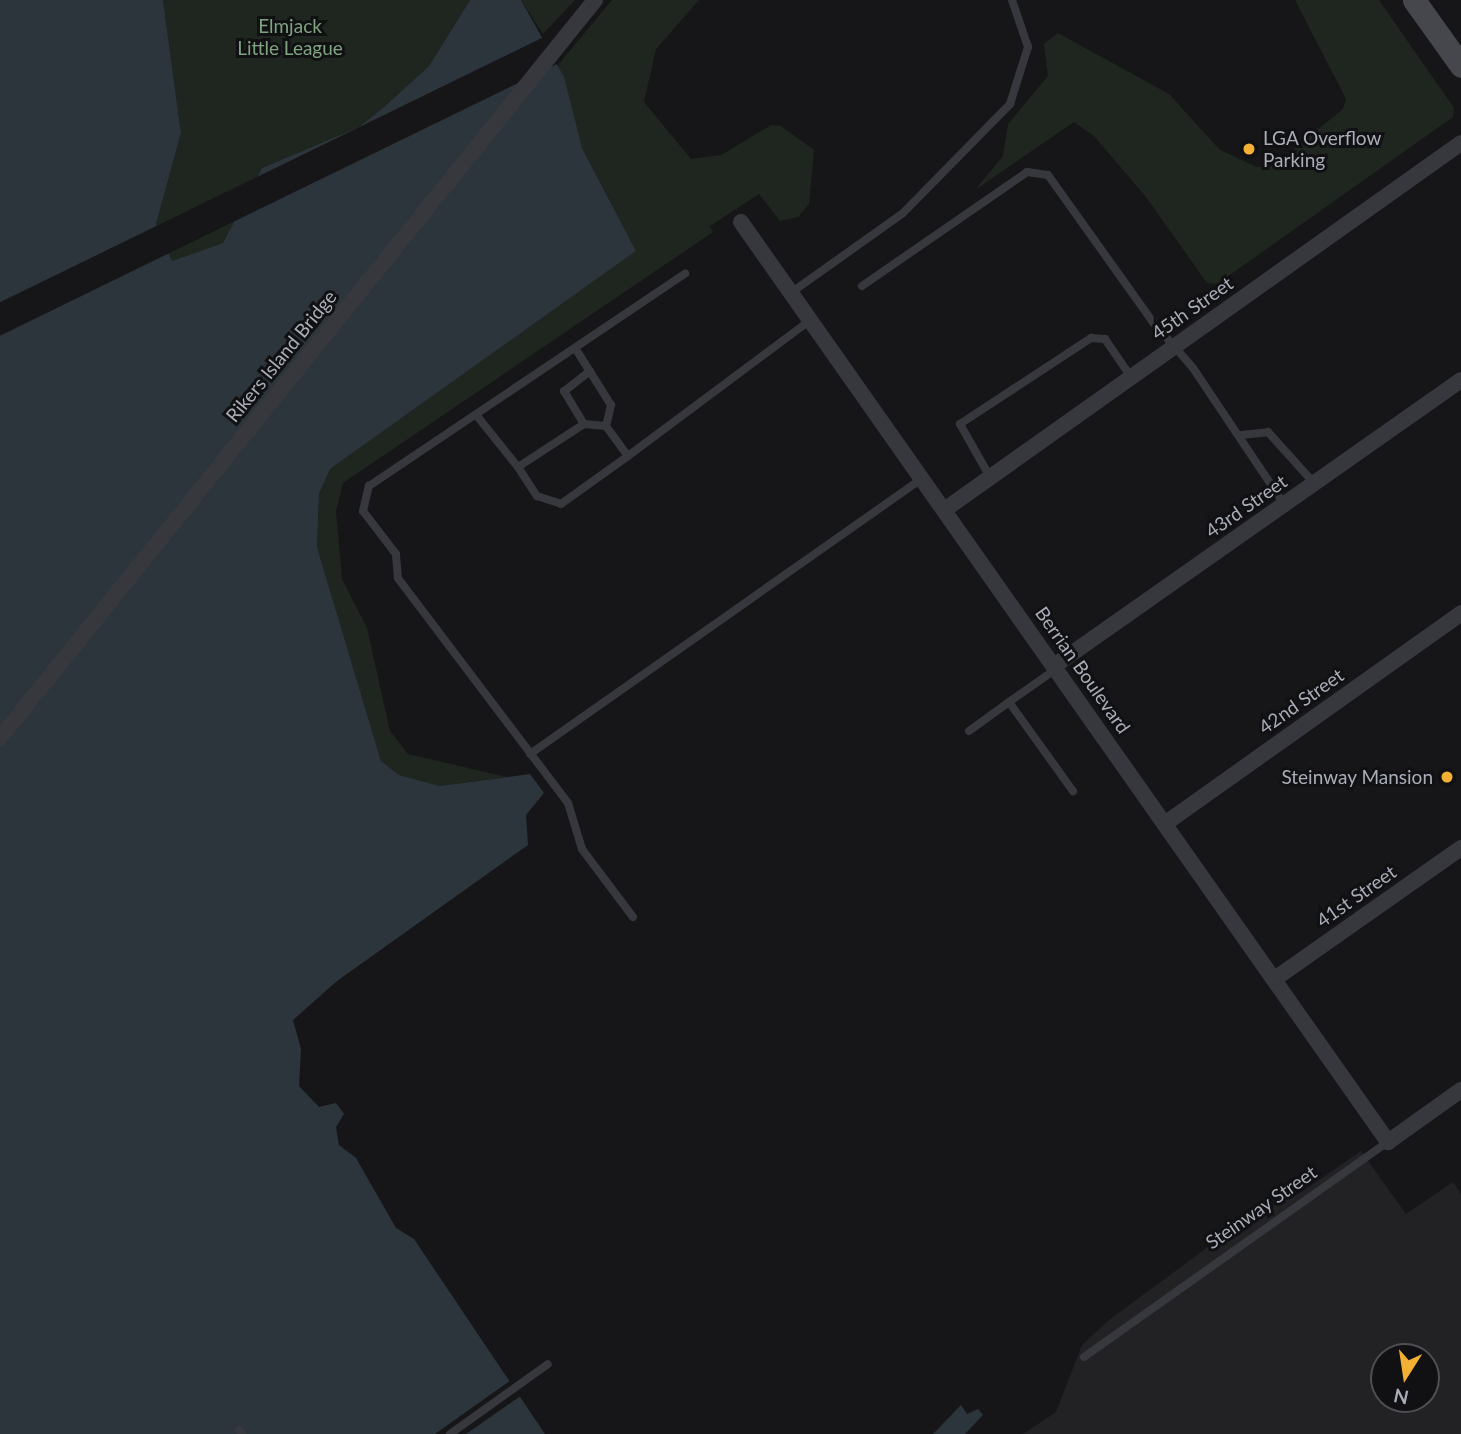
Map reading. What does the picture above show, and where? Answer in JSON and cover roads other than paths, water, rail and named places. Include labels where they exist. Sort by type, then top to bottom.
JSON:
[{"type":"street","name":"Rikers Island Bridge","points":[[0,738],[595,0]]},
{"type":"street","points":[[1414,0],[1461,66]]},
{"type":"street","name":"45th Street","points":[[947,508],[1461,143]]},
{"type":"street","name":"Berrian Boulevard","points":[[741,222],[947,508],[1055,668],[1276,978],[1388,1142]]},
{"type":"street","name":"43rd Street","points":[[1055,668],[1461,380]]},
{"type":"street","name":"42nd Street","points":[[1166,823],[1461,613]]},
{"type":"street","name":"41st Street","points":[[1276,978],[1461,848]]},
{"type":"street","name":"Steinway Street","points":[[1388,1142],[1461,1090]]},
{"type":"lane","points":[[792,292],[903,213],[1010,104],[1028,47],[1012,0]]},
{"type":"lane","points":[[862,286],[1027,172],[1048,175],[1172,348],[1241,435],[1241,446],[1284,504]]},
{"type":"lane","points":[[633,917],[582,849],[568,803],[398,578],[396,554],[363,511],[369,486],[577,351],[685,274]]},
{"type":"lane","points":[[477,416],[518,467],[537,496],[561,504],[812,319]]},
{"type":"lane","points":[[990,477],[960,424],[1091,338],[1105,338],[1131,377]]},
{"type":"lane","points":[[577,351],[611,405],[606,426]]},
{"type":"lane","points":[[584,424],[564,391],[590,371]]},
{"type":"lane","points":[[518,467],[584,424],[606,426],[628,456]]},
{"type":"lane","points":[[1241,435],[1268,432],[1314,483]]},
{"type":"lane","points":[[530,754],[924,476]]},
{"type":"lane","points":[[969,731],[1055,668]]},
{"type":"lane","points":[[1009,702],[1073,791]]},
{"type":"lane","name":"Steinway Street","points":[[1084,1357],[1388,1142]]},
{"type":"lane","points":[[450,1434],[548,1364]]},
{"type":"place","name":"LGA Overflow Parking","points":[[1249,149]]},
{"type":"place","name":"Steinway Mansion","points":[[1447,777]]},
{"type":"park label","name":"Elmjack Little League","points":[[290,37]]}]
